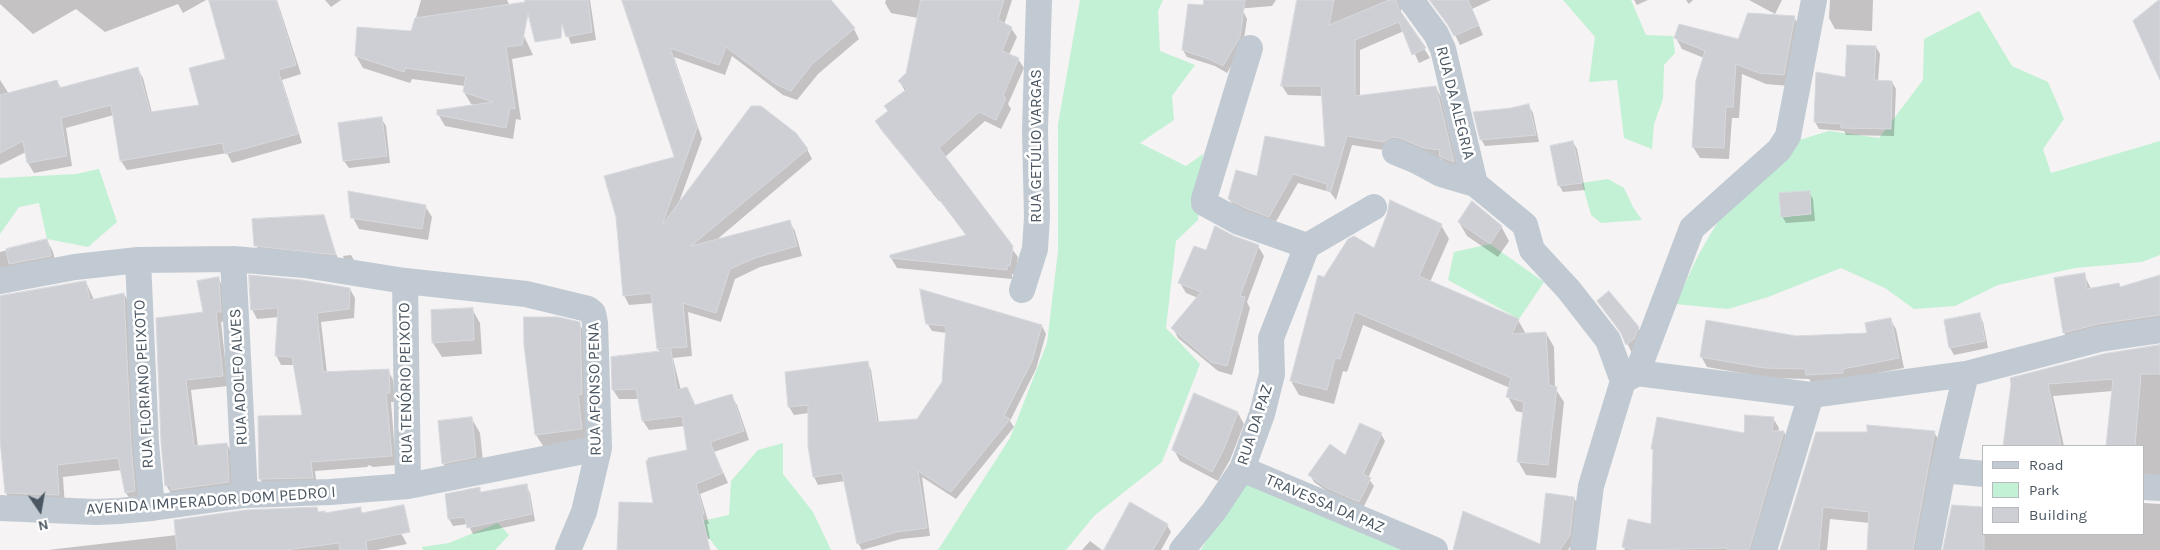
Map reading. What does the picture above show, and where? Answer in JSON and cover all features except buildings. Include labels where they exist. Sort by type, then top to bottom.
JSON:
[{"type":"street","name":"RUA GETÚLIO VARGAS","points":[[1022,290],[1035,249],[1037,218],[1035,130],[1040,0]]},
{"type":"street","name":"RUA DA ALEGRIA","points":[[1411,0],[1436,34],[1442,49],[1475,184]]},
{"type":"street","points":[[1583,550],[1591,486],[1630,377],[1692,228],[1779,150],[1788,136],[1814,0]]},
{"type":"street","points":[[1250,48],[1204,198],[1206,205],[1239,222],[1307,246],[1374,207]]},
{"type":"street","points":[[1395,152],[1441,174],[1475,184],[1525,225],[1532,250],[1569,290],[1608,340],[1630,377]]},
{"type":"street","name":"RUA DA PAZ","points":[[1182,550],[1214,511],[1242,469],[1262,414],[1272,374],[1271,338],[1307,246]]},
{"type":"street","points":[[0,281],[75,267],[138,260],[234,259],[304,265],[405,280]]},
{"type":"street","name":"RUA ADOLFO ALVES","points":[[234,259],[245,495]]},
{"type":"street","name":"RUA FLORIANO PEIXOTO","points":[[138,260],[146,443],[152,508]]},
{"type":"street","name":"RUA AFONSO PENA","points":[[405,280],[526,294],[581,306],[593,314],[595,323],[599,448],[584,512],[568,550]]},
{"type":"street","name":"RUA TENÓRIO PEIXOTO","points":[[405,280],[408,486]]},
{"type":"street","points":[[1630,377],[1811,395],[1966,374],[2100,339],[2160,330]]},
{"type":"street","points":[[1928,550],[1966,374]]},
{"type":"street","points":[[1764,550],[1811,395]]},
{"type":"street","name":"AVENIDA IMPERADOR DOM PEDRO I","points":[[0,508],[96,512],[152,508],[245,495],[330,492],[408,486],[599,448]]},
{"type":"street","name":"TRAVESSA DA PAZ","points":[[1242,469],[1436,550]]},
{"type":"street","points":[[1944,470],[1982,474]]},
{"type":"street","points":[[2145,487],[2160,488]]},
{"type":"green space","points":[[1080,0],[1163,0],[1158,11],[1160,51],[1195,65],[1172,96],[1174,120],[1140,143],[1186,166],[1203,154],[1198,220],[1176,241],[1166,328],[1200,364],[1162,462],[1094,516],[1066,550],[938,550],[1010,438],[1047,343],[1058,251],[1058,124]]},
{"type":"green space","points":[[1563,0],[1631,0],[1646,35],[1673,36],[1675,53],[1664,65],[1663,99],[1654,124],[1652,149],[1624,138],[1617,80],[1589,82],[1595,37]]},
{"type":"green space","points":[[1979,11],[2012,66],[2048,82],[2064,119],[2043,149],[2051,173],[2160,141],[2160,255],[2142,262],[2075,268],[1998,285],[1955,306],[1914,309],[1885,288],[1841,268],[1768,297],[1728,309],[1675,304],[1699,254],[1727,206],[1796,141],[1829,131],[1879,138],[1923,80],[1924,39]]},
{"type":"green space","points":[[99,169],[117,222],[88,247],[47,239],[39,203],[19,207],[0,234],[0,178],[76,174]]},
{"type":"green space","points":[[1608,179],[1624,188],[1642,220],[1601,223],[1591,215],[1582,183]]},
{"type":"green space","points":[[1490,244],[1544,282],[1519,319],[1448,280],[1454,252]]},
{"type":"green space","points":[[783,443],[783,474],[813,512],[831,550],[718,550],[697,522],[729,515],[731,481],[758,450]]},
{"type":"green space","points":[[1243,476],[1387,535],[1400,550],[1201,550]]},
{"type":"green space","points":[[498,523],[509,535],[495,550],[423,550],[422,547],[449,543]]}]
